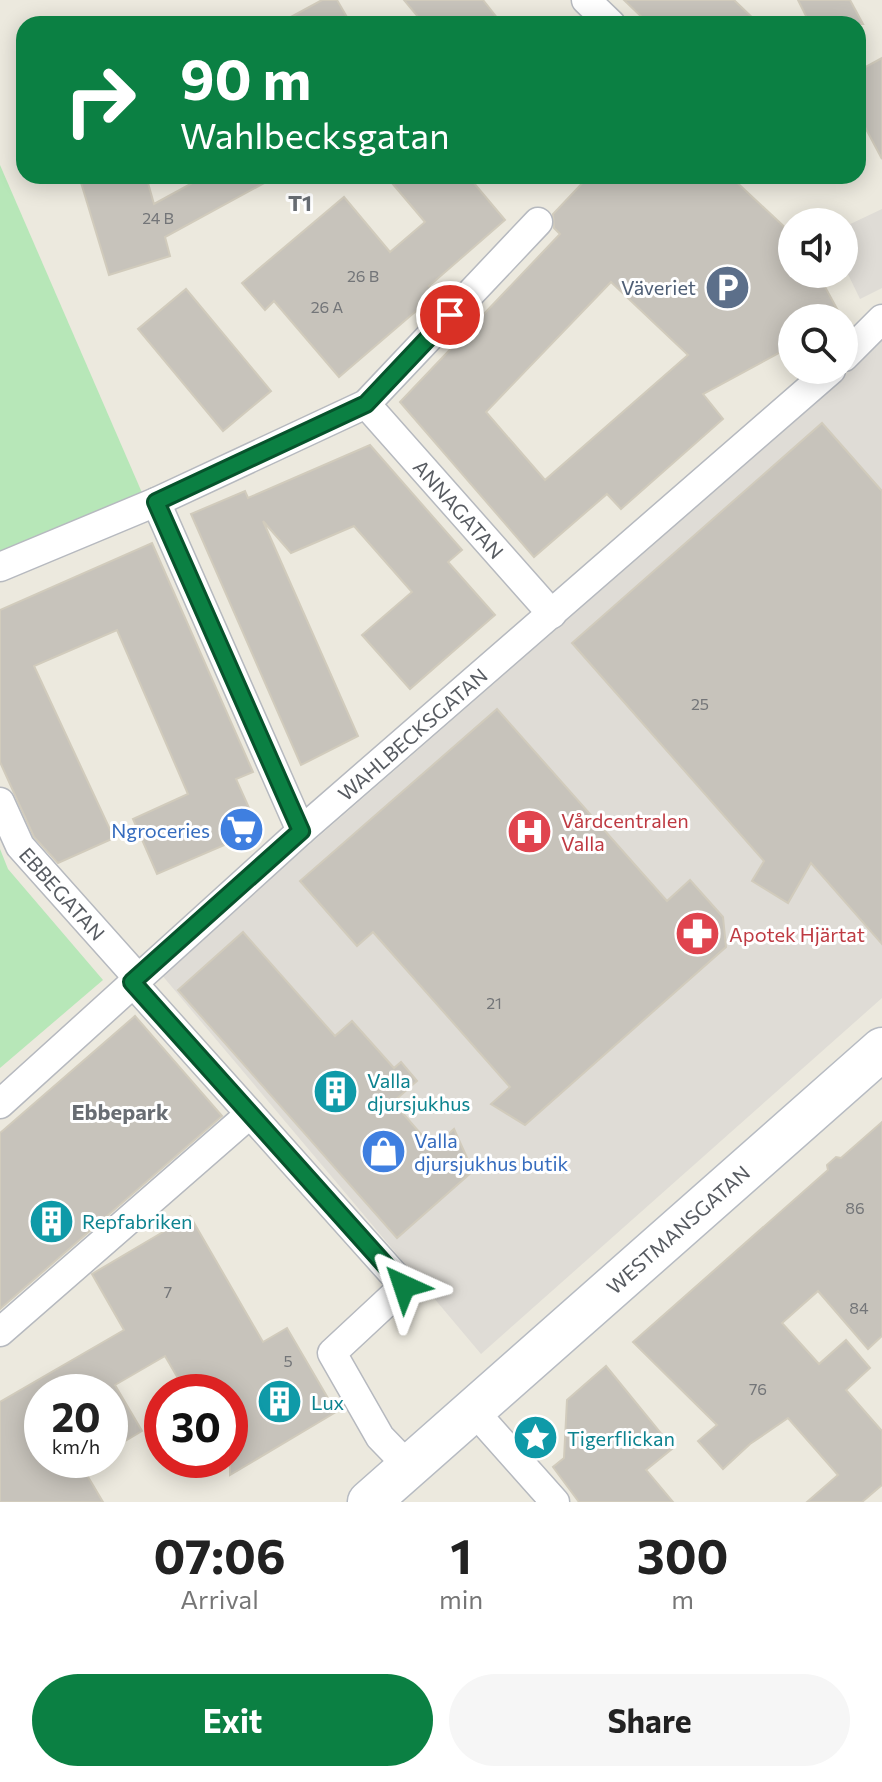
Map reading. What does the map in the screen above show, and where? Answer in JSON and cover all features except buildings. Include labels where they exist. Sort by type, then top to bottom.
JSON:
[{"type":"street","points":[[586,0],[603,16]]},
{"type":"street","points":[[0,567],[156,502],[366,404],[538,222]]},
{"type":"street","points":[[858,343],[882,319]]},
{"type":"street","name":"WAHLBECKSGATAN","points":[[0,1104],[301,831],[815,384]]},
{"type":"street","name":"ANNAGATAN","points":[[366,404],[552,614]]},
{"type":"street","points":[[156,502],[301,831]]},
{"type":"street","name":"EBBEGATAN","points":[[0,802],[20,846],[250,1114],[404,1286],[332,1353],[380,1437],[409,1467]]},
{"type":"street","name":"WESTMANSGATAN","points":[[369,1502],[882,1049]]},
{"type":"street","points":[[0,1332],[250,1114]]},
{"type":"street","points":[[474,1411],[555,1502]]},
{"type":"shaded area","points":[[882,209],[882,288],[860,299],[855,288],[858,288],[858,220]]},
{"type":"shaded area","points":[[882,337],[882,998],[481,1354],[161,974],[835,384],[858,384],[858,361]]},
{"type":"green space","points":[[0,165],[143,495],[0,558]]},
{"type":"green space","points":[[0,849],[8,869],[103,980],[0,1068]]},
{"type":"place","name":"Väveriet","points":[[727,287]]},
{"type":"place","name":"Ngroceries","points":[[241,830]]},
{"type":"place","name":"Vårdcentralen Valla","points":[[530,832]]},
{"type":"place","name":"Apotek Hjärtat","points":[[698,934]]},
{"type":"place","name":"Valla djursjukhus","points":[[336,1091]]},
{"type":"place","name":"Valla djursjukhus butik","points":[[383,1152]]},
{"type":"place","name":"Repfabriken","points":[[51,1221]]},
{"type":"place","name":"Lux","points":[[280,1402]]},
{"type":"place","name":"Tigerflickan","points":[[536,1438]]},
{"type":"district","name":"T1","points":[[300,202]]},
{"type":"district","name":"Ebbepark","points":[[120,1111]]},
{"type":"route","points":[[404,1286],[132,982],[301,831],[156,502],[366,404],[450,315]]}]
